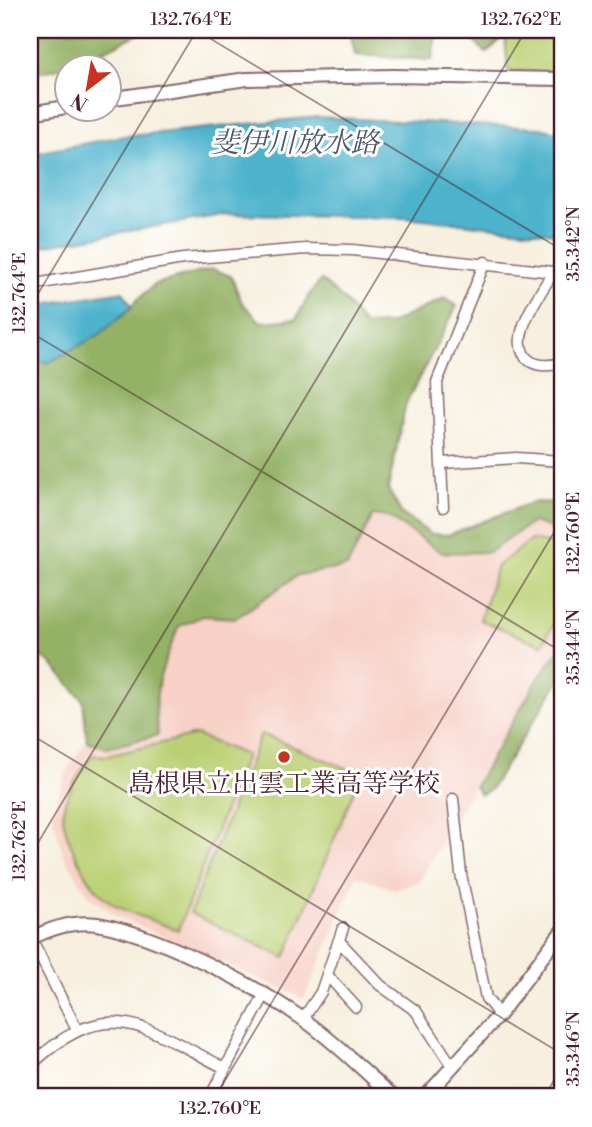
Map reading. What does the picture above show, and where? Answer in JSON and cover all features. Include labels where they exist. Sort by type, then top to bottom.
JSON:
[{"type":"street","points":[[122,97],[247,79],[393,76],[562,79]]},
{"type":"street","points":[[30,113],[52,109]]},
{"type":"street","points":[[30,285],[183,259],[306,249],[352,250],[485,262],[558,272],[523,325],[519,340],[522,352],[530,361],[542,366],[562,362]]},
{"type":"street","points":[[443,507],[437,382],[485,262]]},
{"type":"street","points":[[442,463],[516,458],[562,461]]},
{"type":"street","points":[[453,799],[461,874],[483,986],[486,998],[499,1015]]},
{"type":"street","points":[[77,1030],[30,938],[57,927],[95,924],[170,949],[265,994],[303,1019],[390,1093]]},
{"type":"street","points":[[303,1019],[321,992],[343,928]]},
{"type":"street","points":[[431,1096],[452,1066],[499,1015],[562,930]]},
{"type":"street","points":[[338,941],[380,985],[416,1011],[452,1066]]},
{"type":"street","points":[[327,975],[356,1007]]},
{"type":"street","points":[[210,1097],[265,994]]},
{"type":"street","points":[[30,1066],[48,1049],[77,1030],[102,1021],[140,1025],[225,1068]]},
{"type":"street","points":[[372,1097],[390,1093]]},
{"type":"shaded area","name":"島根県立出雲工業高等学校","points":[[373,515],[389,517],[442,553],[490,552],[533,522],[562,532],[562,646],[450,826],[420,881],[396,890],[357,876],[304,999],[117,916],[89,896],[63,854],[52,813],[69,766],[87,741],[107,748],[157,735],[156,683],[179,626],[203,616],[236,618],[298,575],[326,572]]},
{"type":"green space","points":[[30,30],[146,30],[101,52],[52,52],[52,70],[30,75]]},
{"type":"green space","points":[[350,30],[437,30],[432,60],[355,55]]},
{"type":"green space","points":[[464,30],[527,30],[505,36],[486,53]]},
{"type":"green space","points":[[526,30],[562,30],[562,73],[508,71],[505,36]]},
{"type":"green space","points":[[212,269],[231,276],[242,303],[261,322],[296,319],[321,280],[343,299],[364,325],[390,324],[445,298],[457,306],[406,403],[388,489],[402,514],[431,534],[448,535],[533,502],[562,503],[562,532],[533,522],[489,552],[442,553],[389,517],[373,515],[347,567],[298,575],[236,618],[203,616],[179,626],[157,691],[158,735],[107,748],[87,741],[83,700],[52,664],[30,651],[30,356],[48,363],[100,334],[155,284]]},
{"type":"green space","points":[[531,540],[562,546],[562,609],[542,645],[480,620],[497,566]]},
{"type":"green space","points":[[562,646],[562,676],[490,790],[480,795],[475,786],[538,679]]},
{"type":"green space","points":[[261,734],[361,774],[285,958],[190,913]]},
{"type":"green space","points":[[196,735],[246,755],[178,930],[139,916],[104,897],[82,868],[65,828],[63,816],[69,792],[93,755],[107,756]]},
{"type":"water","name":"斐伊川放水路","points":[[316,117],[540,128],[562,133],[562,234],[405,217],[228,214],[30,248],[30,154],[118,137]]},
{"type":"water","points":[[123,291],[132,307],[100,334],[48,363],[30,357],[30,306]]},
{"type":"place","name":"島根県立出雲工業高等学校","points":[[284,757]]}]
